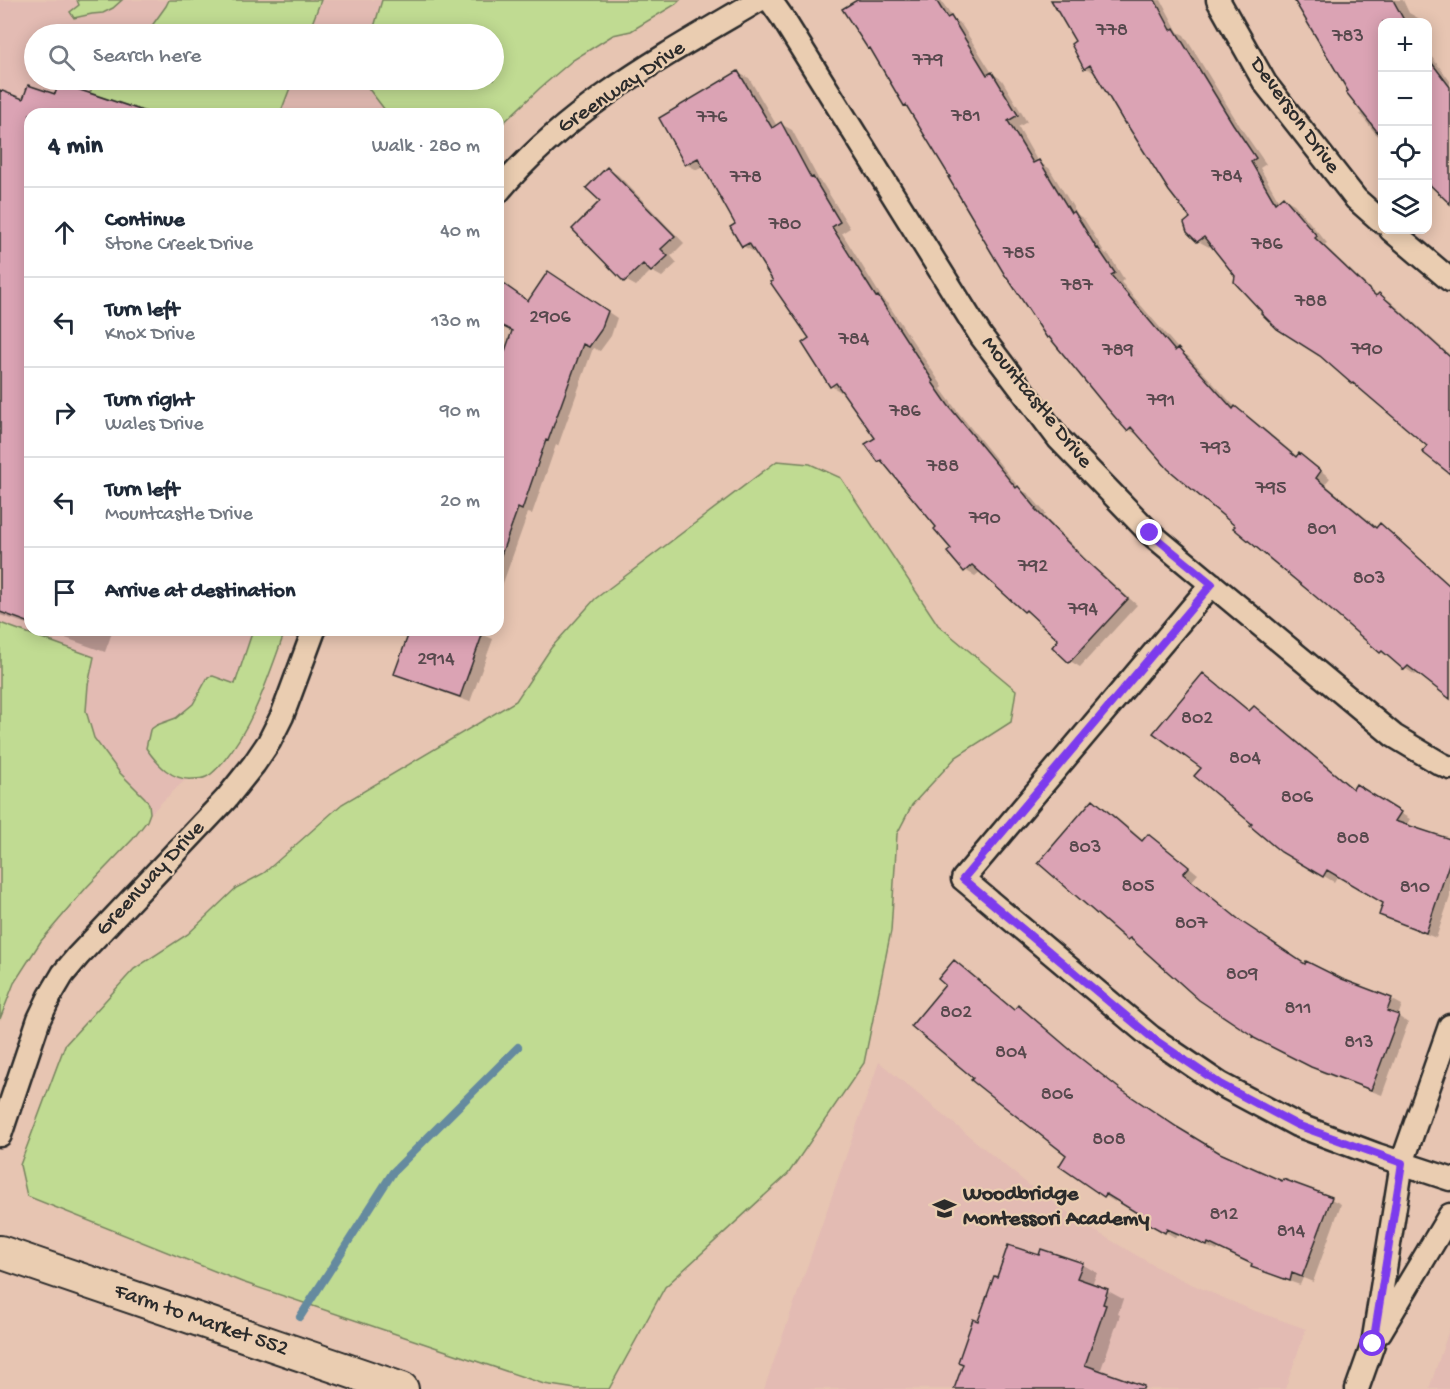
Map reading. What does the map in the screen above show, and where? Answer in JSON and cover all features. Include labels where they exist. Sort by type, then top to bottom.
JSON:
[{"type":"main road","name":"Farm to Market 552","points":[[0,1252],[402,1389]]},
{"type":"street","name":"Greenway Drive","points":[[504,185],[520,166],[548,140],[603,96],[759,0]]},
{"type":"street","name":"Mountcastle Drive","points":[[770,0],[981,336],[1059,439],[1150,533],[1394,736],[1450,768]]},
{"type":"street","name":"Deverson Drive","points":[[1218,0],[1264,83],[1356,199],[1378,218]]},
{"type":"street","points":[[1396,234],[1450,280]]},
{"type":"street","points":[[1212,584],[963,879],[1151,1037],[1220,1084],[1297,1125],[1450,1179]]},
{"type":"street","name":"Greenway Drive","points":[[0,1135],[39,1019],[63,974],[226,799],[254,764],[269,742],[282,716],[312,636]]},
{"type":"street","points":[[1357,1389],[1373,1344],[1402,1163],[1450,1026]]},
{"type":"street","points":[[1373,1344],[1450,1215]]},
{"type":"shaded area","points":[[0,0],[671,0],[563,68],[504,123],[504,108],[24,108],[24,636],[262,636],[201,765],[163,801],[46,926],[0,1005]]},
{"type":"shaded area","name":"Woodbridge Montessori Academy","points":[[879,1062],[1030,1186],[1095,1231],[1160,1269],[1191,1284],[1252,1310],[1306,1329],[1285,1389],[764,1389]]},
{"type":"shaded area","points":[[1450,1327],[1450,1389],[1429,1389]]},
{"type":"green space","points":[[77,0],[122,0],[103,13],[74,18],[70,12],[79,5]]},
{"type":"green space","points":[[169,0],[321,0],[312,24],[153,24]]},
{"type":"green space","points":[[382,0],[680,0],[631,31],[613,35],[573,60],[504,122],[504,108],[383,108],[370,90],[504,90],[504,24],[375,24]]},
{"type":"green space","points":[[91,90],[289,90],[282,108],[135,108],[90,93]]},
{"type":"green space","points":[[777,461],[810,464],[841,478],[938,625],[1016,690],[1011,722],[956,757],[912,805],[897,834],[891,931],[864,1063],[788,1174],[665,1287],[609,1389],[576,1389],[544,1384],[242,1282],[27,1196],[20,1165],[65,1045],[134,969],[188,934],[236,888],[264,873],[342,804],[516,701],[551,648],[595,599]]},
{"type":"green space","points":[[0,623],[24,632],[24,636],[36,636],[94,657],[88,685],[86,711],[94,738],[120,773],[145,798],[149,804],[150,813],[147,821],[133,839],[86,888],[41,941],[14,983],[0,1019]]},
{"type":"green space","points":[[251,636],[283,636],[259,701],[243,732],[223,762],[209,776],[200,779],[178,777],[160,765],[146,748],[150,730],[176,718],[193,704],[208,677],[213,676],[235,684]]},
{"type":"building","points":[[857,0],[936,0],[947,18],[951,16],[987,75],[992,72],[1018,115],[1008,121],[1033,163],[1039,160],[1071,213],[1074,211],[1115,273],[1111,275],[1175,351],[1178,348],[1233,409],[1235,406],[1296,457],[1299,453],[1321,471],[1316,478],[1376,528],[1380,523],[1450,586],[1450,699],[1408,666],[1404,670],[1382,651],[1380,653],[1233,528],[1235,526],[1168,469],[1131,427],[1127,431],[1049,337],[1047,338],[1006,277],[948,177],[950,177],[906,105],[904,106],[870,48],[868,49],[842,9]]},
{"type":"building","points":[[1051,0],[1155,0],[1171,30],[1174,28],[1256,158],[1251,162],[1275,203],[1283,196],[1317,236],[1315,238],[1376,296],[1379,293],[1450,357],[1450,474],[1422,452],[1427,446],[1353,383],[1320,356],[1277,329],[1234,282],[1235,276],[1204,237],[1197,242],[1187,232],[1184,223],[1190,218],[1169,191],[1125,124],[1090,65],[1084,69],[1071,44],[1075,41]]},
{"type":"building","points":[[1294,0],[1393,0],[1403,18],[1378,18],[1378,133],[1346,92],[1348,91]]},
{"type":"building","points":[[1432,63],[1450,87],[1450,204],[1432,187]]},
{"type":"building","points":[[738,71],[772,128],[781,122],[811,178],[813,177],[840,222],[832,227],[948,405],[1035,509],[1083,558],[1128,599],[1069,663],[1052,647],[1058,640],[1026,610],[1024,612],[972,565],[964,572],[947,552],[951,549],[934,529],[936,527],[881,460],[878,462],[865,444],[875,438],[836,383],[830,387],[802,343],[809,338],[770,282],[773,281],[749,243],[742,247],[730,227],[735,224],[698,158],[685,165],[659,118]]},
{"type":"building","points":[[0,90],[23,99],[26,90],[43,90],[55,94],[56,90],[80,90],[134,108],[24,108],[24,621],[0,612]]},
{"type":"building","points":[[607,167],[675,236],[661,249],[668,256],[651,272],[643,264],[624,282],[572,229],[600,201],[586,188]]},
{"type":"building","points":[[548,271],[608,311],[601,330],[589,347],[583,344],[522,510],[518,508],[504,547],[504,354],[512,331],[504,327],[504,284],[528,301]]},
{"type":"building","points":[[408,636],[482,636],[460,697],[394,674]]},
{"type":"building","points":[[1203,673],[1249,711],[1254,706],[1353,789],[1356,784],[1401,812],[1395,821],[1450,839],[1450,861],[1426,933],[1379,915],[1383,903],[1327,870],[1323,877],[1281,852],[1250,826],[1252,824],[1194,776],[1201,768],[1153,733]]},
{"type":"building","points":[[1093,799],[1142,841],[1148,834],[1189,867],[1183,874],[1242,922],[1305,964],[1306,961],[1342,979],[1392,998],[1387,1011],[1399,1015],[1371,1090],[1311,1067],[1252,1037],[1199,1000],[1130,938],[1127,940],[1038,863]]},
{"type":"building","points":[[954,960],[1014,1010],[1018,1005],[1120,1089],[1177,1127],[1220,1153],[1282,1181],[1283,1179],[1332,1197],[1302,1277],[1292,1273],[1290,1281],[1251,1267],[1252,1264],[1208,1243],[1207,1246],[1167,1229],[1165,1233],[1140,1219],[1142,1216],[1106,1194],[1104,1197],[1059,1166],[1066,1155],[971,1080],[973,1078],[911,1026],[945,985],[938,979]]},
{"type":"building","points":[[1008,1245],[1039,1255],[1041,1249],[1083,1263],[1077,1278],[1108,1289],[1103,1304],[1106,1305],[1085,1365],[1144,1386],[1143,1389],[954,1389],[963,1364],[958,1362],[973,1319],[978,1321]]},
{"type":"waterway","points":[[300,1317],[393,1172],[518,1047]]},
{"type":"place","name":"Woodbridge Montessori Academy","points":[[945,1208]]},
{"type":"route","points":[[1150,533],[1212,584],[963,879],[1151,1037],[1220,1084],[1297,1125],[1402,1163],[1373,1344]]}]
